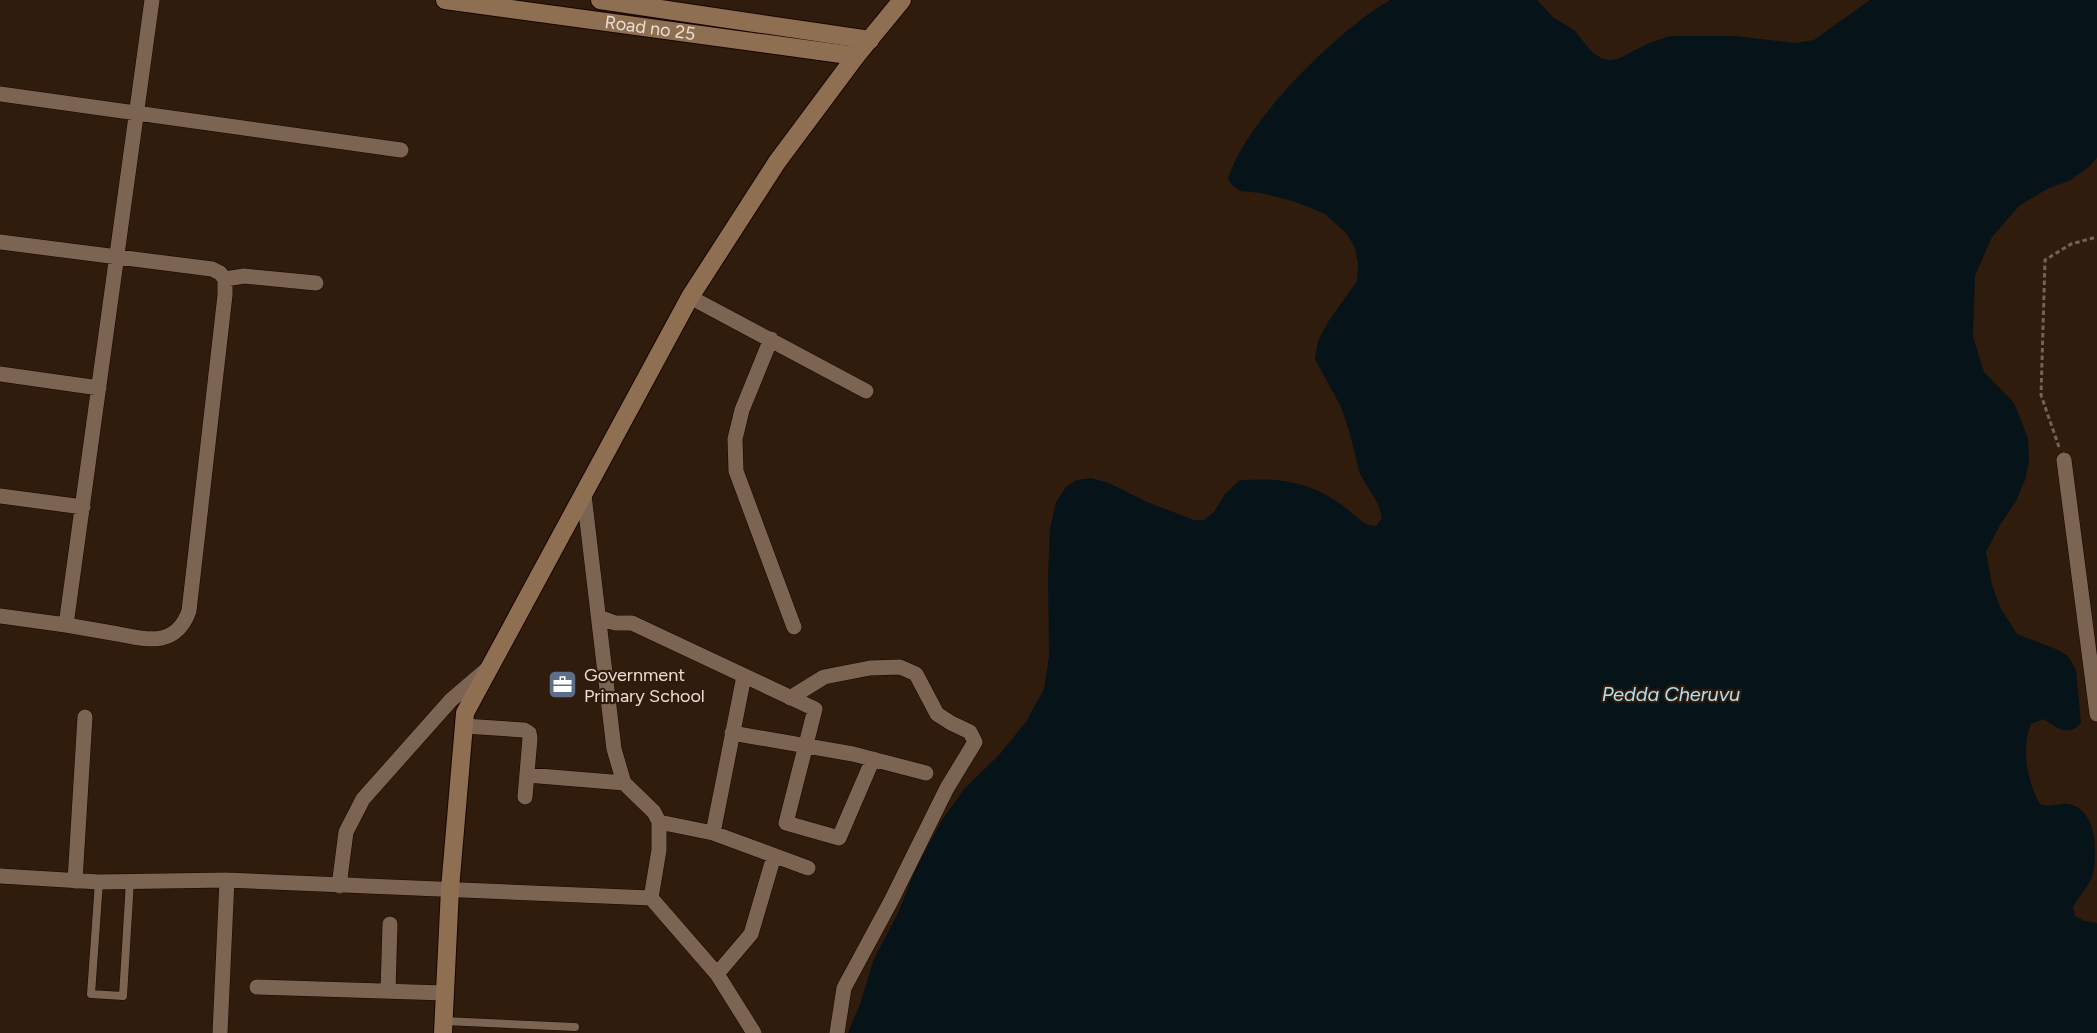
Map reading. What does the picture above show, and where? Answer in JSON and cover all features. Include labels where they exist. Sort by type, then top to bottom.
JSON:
[{"type":"street","points":[[66,625],[152,0]]},
{"type":"street","name":"Road no 25","points":[[445,0],[577,9],[856,56]]},
{"type":"street","name":"Road no 25","points":[[600,0],[870,40]]},
{"type":"street","points":[[443,1027],[450,889],[465,713],[690,297],[777,162],[856,56],[902,0]]},
{"type":"street","points":[[0,94],[401,150]]},
{"type":"street","points":[[0,242],[212,269],[225,279],[189,611],[184,624],[171,635],[152,640],[0,616]]},
{"type":"street","points":[[225,279],[244,276],[316,283]]},
{"type":"street","points":[[690,297],[866,392]]},
{"type":"street","points":[[771,339],[742,410],[735,439],[736,471],[794,627]]},
{"type":"street","points":[[0,374],[99,388]]},
{"type":"street","points":[[2064,460],[2097,714]]},
{"type":"street","points":[[584,495],[614,749],[624,783],[654,812],[659,822],[659,850],[651,898]]},
{"type":"street","points":[[0,496],[83,507]]},
{"type":"street","points":[[599,617],[615,622],[632,623],[815,709],[786,824],[839,838],[873,759]]},
{"type":"street","points":[[339,886],[346,832],[363,799],[451,700],[490,666]]},
{"type":"street","points":[[790,698],[824,677],[870,668],[900,667],[916,674],[937,714],[970,732],[975,742],[947,788],[891,901],[844,988],[837,1033]]},
{"type":"street","points":[[713,833],[744,676]]},
{"type":"street","points":[[75,881],[85,717]]},
{"type":"street","points":[[464,726],[524,730],[529,733],[525,796]]},
{"type":"street","points":[[732,733],[853,754],[926,773]]},
{"type":"street","points":[[527,775],[624,783]]},
{"type":"street","points":[[659,822],[713,833],[808,868]]},
{"type":"street","points":[[717,974],[751,934],[774,856]]},
{"type":"street","points":[[0,876],[99,882],[227,880],[651,898],[717,974],[754,1033]]},
{"type":"street","points":[[220,1033],[227,880]]},
{"type":"street","points":[[388,991],[390,924]]},
{"type":"street","points":[[257,987],[445,993]]},
{"type":"lane","points":[[99,882],[91,994],[123,996],[130,882]]},
{"type":"lane","points":[[443,1027],[575,1027]]},
{"type":"path","points":[[2064,460],[2041,395],[2045,260],[2071,244],[2097,237]]},
{"type":"water","name":"Pedda Cheruvu","points":[[1390,0],[1537,0],[1554,18],[1574,30],[1593,53],[1610,60],[1618,59],[1647,44],[1670,36],[1735,36],[1795,43],[1814,40],[1870,0],[2097,0],[2097,157],[2091,165],[2071,180],[2047,189],[2020,205],[1992,237],[1975,276],[1973,337],[1984,372],[2014,403],[2028,438],[2029,462],[2025,480],[2016,501],[1986,552],[1992,585],[2001,609],[2017,634],[2068,656],[2076,670],[2081,723],[2071,730],[2062,730],[2043,719],[2031,724],[2026,754],[2032,786],[2040,804],[2073,805],[2087,816],[2094,835],[2093,875],[2073,907],[2075,916],[2097,923],[2097,1033],[848,1033],[874,959],[898,913],[916,868],[942,820],[965,788],[999,755],[1026,722],[1044,689],[1049,657],[1050,529],[1056,502],[1066,487],[1076,480],[1092,478],[1194,520],[1204,520],[1214,512],[1225,494],[1240,480],[1281,481],[1306,486],[1330,497],[1368,525],[1376,526],[1382,518],[1378,504],[1360,474],[1341,407],[1315,359],[1318,341],[1328,322],[1357,281],[1358,264],[1355,248],[1346,233],[1325,214],[1296,202],[1261,193],[1240,191],[1228,179],[1253,131],[1296,79],[1345,32]]},
{"type":"place","name":"Government Primary School","points":[[563,685]]}]
